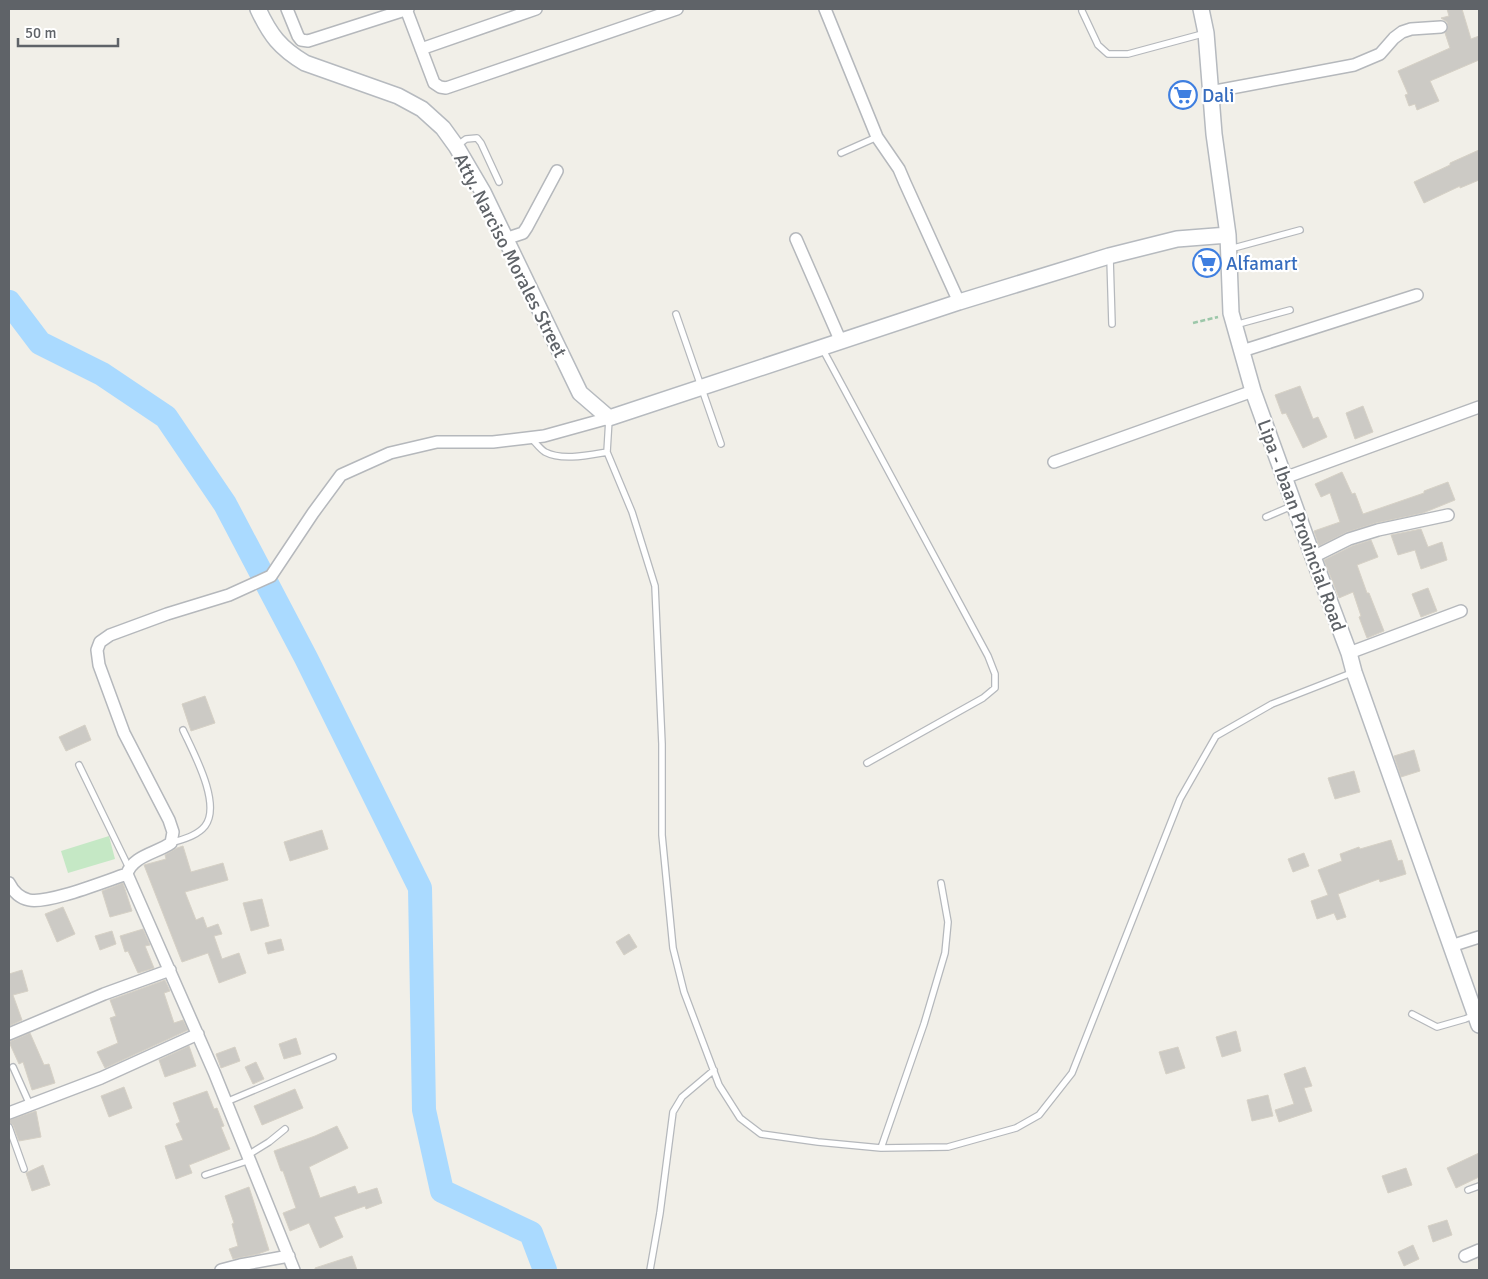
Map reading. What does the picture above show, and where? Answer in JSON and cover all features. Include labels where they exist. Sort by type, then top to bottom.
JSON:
[{"type":"street","name":"Atty. Narciso Morales Street","points":[[258,9],[272,36],[291,55],[305,63],[398,96],[422,109],[443,128],[483,192],[580,393],[609,418]]},
{"type":"street","points":[[287,9],[298,36],[301,40],[308,41],[407,9],[434,83],[446,88],[678,9]]},
{"type":"street","points":[[421,49],[536,9]]},
{"type":"street","points":[[825,9],[877,137],[899,169],[906,183],[958,302]]},
{"type":"street","name":"Lipa - Ibaan Provincial Road","points":[[1201,9],[1206,33],[1214,134],[1228,234],[1233,319],[1253,391],[1349,653],[1354,672],[1478,1018]]},
{"type":"street","points":[[1210,92],[1354,65],[1380,54],[1402,32],[1412,29],[1440,27]]},
{"type":"street","points":[[505,239],[523,232],[527,227],[557,171]]},
{"type":"street","points":[[10,889],[29,900],[48,900],[128,871],[138,859],[171,843],[173,832],[170,820],[124,734],[99,666],[97,650],[100,642],[110,635],[167,614],[230,596],[271,576],[341,475],[390,453],[437,442],[493,442],[544,436],[609,418],[958,302],[1110,256],[1177,239],[1228,234]]},
{"type":"street","points":[[796,239],[841,342]]},
{"type":"street","points":[[1242,350],[1417,295]]},
{"type":"street","points":[[1054,462],[1253,391]]},
{"type":"street","points":[[1284,478],[1479,407]]},
{"type":"street","points":[[1313,558],[1349,539],[1371,532],[1448,515]]},
{"type":"street","points":[[1349,653],[1461,611]]},
{"type":"street","points":[[128,871],[198,1034],[294,1270]]},
{"type":"street","points":[[1451,946],[1479,937]]},
{"type":"street","points":[[9,1034],[104,994],[170,970]]},
{"type":"street","points":[[9,1112],[100,1078],[198,1034]]},
{"type":"street","points":[[1465,1256],[1479,1250]]},
{"type":"street","points":[[220,1270],[289,1256]]},
{"type":"lane","points":[[1082,11],[1098,45],[1108,54],[1128,54],[1206,33]]},
{"type":"lane","points":[[841,153],[877,137]]},
{"type":"lane","points":[[456,146],[466,139],[477,138],[499,182]]},
{"type":"lane","points":[[1228,250],[1300,230]]},
{"type":"lane","points":[[1110,256],[1112,324]]},
{"type":"lane","points":[[1233,319],[1290,310]]},
{"type":"lane","points":[[676,314],[721,444]]},
{"type":"lane","points":[[822,348],[988,656],[995,674],[995,688],[983,698],[867,763]]},
{"type":"lane","points":[[609,418],[607,452],[632,512],[655,586],[662,744],[662,835],[673,948],[684,992],[720,1085],[740,1118],[761,1134],[881,1148],[948,1148],[1016,1128],[1039,1115],[1072,1073],[1180,799],[1216,736],[1272,704],[1354,672]]},
{"type":"lane","points":[[531,438],[544,452],[560,455],[576,457],[607,452]]},
{"type":"lane","points":[[1266,516],[1294,505]]},
{"type":"lane","points":[[171,843],[192,836],[199,831],[206,825],[211,812],[209,791],[183,730]]},
{"type":"lane","points":[[79,765],[128,871]]},
{"type":"lane","points":[[881,1148],[924,1024],[945,953],[948,922],[941,883]]},
{"type":"lane","points":[[1412,1014],[1437,1027],[1466,1019],[1478,1018]]},
{"type":"lane","points":[[226,1102],[333,1057]]},
{"type":"lane","points":[[13,1066],[30,1105]]},
{"type":"lane","points":[[650,1270],[660,1213],[673,1112],[682,1097],[714,1070]]},
{"type":"lane","points":[[9,1126],[24,1169]]},
{"type":"lane","points":[[205,1175],[249,1158],[285,1129]]},
{"type":"lane","points":[[1468,1190],[1479,1186]]},
{"type":"path","points":[[1193,323],[1233,319]]},
{"type":"green space","points":[[109,836],[115,859],[68,873],[61,851]]},
{"type":"building","points":[[1447,9],[1462,9],[1471,39],[1479,36],[1479,60],[1430,81],[1439,101],[1417,110],[1415,104],[1409,106],[1405,95],[1408,94],[1398,71],[1450,48],[1445,33],[1448,26],[1447,22],[1441,18],[1449,16]]},
{"type":"building","points":[[1479,150],[1479,180],[1460,188],[1460,186],[1424,203],[1414,182]]},
{"type":"building","points":[[1300,386],[1313,419],[1318,417],[1327,437],[1303,448],[1286,413],[1282,414],[1275,395]]},
{"type":"building","points":[[1363,406],[1373,432],[1355,439],[1346,413]]},
{"type":"building","points":[[1342,472],[1352,494],[1355,493],[1363,514],[1424,493],[1424,491],[1448,482],[1455,500],[1423,513],[1376,523],[1347,532],[1319,546],[1314,531],[1340,522],[1330,493],[1321,497],[1315,484]]},
{"type":"building","points":[[1421,529],[1428,547],[1442,542],[1447,560],[1421,569],[1415,550],[1398,555],[1391,535]]},
{"type":"building","points":[[1371,540],[1378,557],[1357,565],[1384,631],[1367,638],[1359,617],[1361,616],[1353,592],[1339,598],[1324,560],[1352,546]]},
{"type":"building","points":[[1428,588],[1437,611],[1421,617],[1412,594]]},
{"type":"building","points":[[205,696],[215,723],[191,731],[182,704]]},
{"type":"building","points":[[85,725],[91,740],[66,751],[59,737]]},
{"type":"building","points":[[1414,750],[1420,771],[1401,777],[1394,756]]},
{"type":"building","points":[[1354,771],[1360,792],[1335,799],[1328,778]]},
{"type":"building","points":[[322,830],[328,849],[290,861],[284,842]]},
{"type":"building","points":[[1391,840],[1398,861],[1402,860],[1406,874],[1380,882],[1379,879],[1338,894],[1346,917],[1337,920],[1334,913],[1317,919],[1311,901],[1328,895],[1318,870],[1342,861],[1340,854],[1359,847],[1360,849]]},
{"type":"building","points":[[183,846],[191,872],[223,863],[228,880],[185,892],[196,920],[203,917],[207,928],[218,924],[222,934],[214,936],[222,959],[239,953],[246,973],[219,983],[208,953],[182,962],[144,865],[166,859],[165,855]]},
{"type":"building","points":[[1304,853],[1309,866],[1293,872],[1288,859]]},
{"type":"building","points":[[123,883],[132,911],[110,917],[102,891]]},
{"type":"building","points":[[262,899],[269,926],[251,931],[243,903]]},
{"type":"building","points":[[63,907],[75,934],[57,942],[45,914]]},
{"type":"building","points":[[143,929],[150,945],[145,946],[154,968],[138,973],[128,951],[125,952],[120,936]]},
{"type":"building","points":[[112,931],[116,944],[100,950],[95,936]]},
{"type":"building","points":[[629,934],[637,947],[624,955],[616,942]]},
{"type":"building","points":[[281,939],[284,950],[268,954],[265,943]]},
{"type":"building","points":[[22,970],[28,991],[13,995],[22,1020],[9,1026],[9,974]]},
{"type":"building","points":[[165,980],[170,991],[164,993],[174,1023],[183,1020],[188,1030],[105,1068],[97,1052],[118,1043],[110,1018],[116,1016],[110,1000]]},
{"type":"building","points":[[1236,1031],[1241,1051],[1222,1057],[1216,1037]]},
{"type":"building","points":[[30,1033],[44,1065],[49,1064],[55,1083],[32,1090],[23,1062],[19,1064],[9,1042]]},
{"type":"building","points":[[296,1038],[301,1054],[284,1059],[279,1044]]},
{"type":"building","points":[[189,1046],[196,1066],[165,1077],[159,1060]]},
{"type":"building","points":[[235,1047],[240,1061],[221,1068],[216,1054]]},
{"type":"building","points":[[1178,1047],[1185,1068],[1166,1074],[1159,1052]]},
{"type":"building","points":[[256,1062],[264,1079],[253,1084],[245,1067]]},
{"type":"building","points":[[1305,1067],[1312,1086],[1304,1088],[1312,1111],[1279,1122],[1275,1110],[1294,1104],[1284,1074]]},
{"type":"building","points":[[124,1087],[132,1108],[109,1117],[101,1096]]},
{"type":"building","points":[[295,1089],[303,1108],[262,1125],[254,1106]]},
{"type":"building","points":[[207,1091],[214,1109],[217,1108],[224,1126],[221,1127],[230,1149],[189,1165],[192,1173],[176,1179],[165,1146],[183,1140],[176,1124],[180,1122],[173,1103]]},
{"type":"building","points":[[1268,1095],[1273,1116],[1252,1121],[1247,1100]]},
{"type":"building","points":[[36,1111],[41,1137],[19,1141],[9,1120]]},
{"type":"building","points":[[337,1126],[348,1148],[309,1167],[320,1198],[355,1186],[358,1194],[377,1188],[382,1203],[366,1209],[365,1206],[334,1217],[343,1237],[320,1248],[309,1223],[290,1231],[283,1213],[296,1208],[274,1151]]},
{"type":"building","points":[[1479,1153],[1479,1177],[1456,1188],[1447,1168]]},
{"type":"building","points":[[43,1165],[50,1185],[32,1191],[26,1173]]},
{"type":"building","points":[[1406,1168],[1412,1185],[1388,1193],[1382,1176]]},
{"type":"building","points":[[249,1187],[269,1250],[233,1259],[229,1249],[238,1246],[232,1224],[234,1223],[225,1196]]},
{"type":"building","points":[[1447,1220],[1452,1235],[1433,1242],[1428,1226]]},
{"type":"building","points":[[1413,1245],[1419,1259],[1404,1266],[1398,1252]]},
{"type":"building","points":[[352,1256],[357,1270],[315,1270],[315,1268]]},
{"type":"waterway","points":[[9,302],[40,343],[102,374],[166,417],[225,504],[306,658],[420,888],[424,1110],[442,1191],[531,1233],[545,1270]]},
{"type":"place","name":"Dali","points":[[1183,95]]},
{"type":"place","name":"Alfamart","points":[[1207,263]]}]
